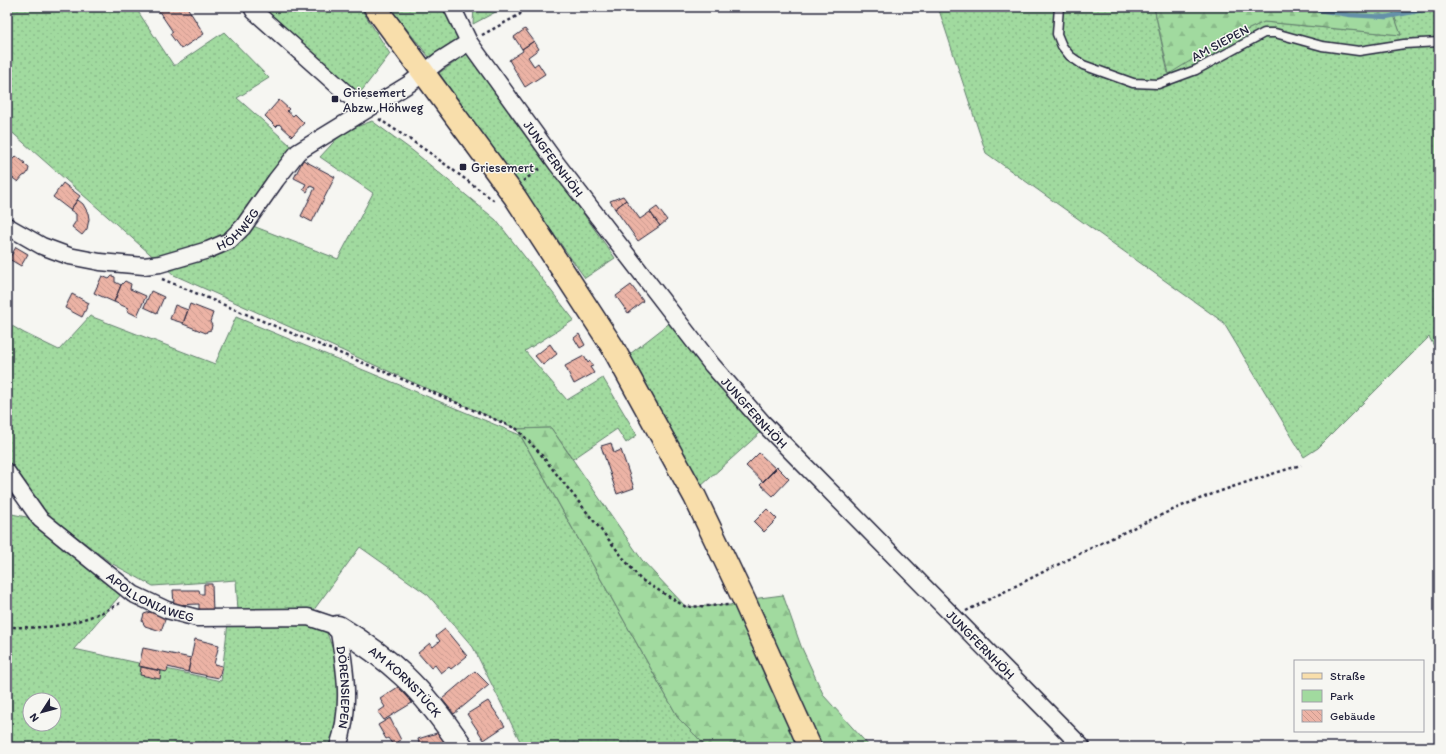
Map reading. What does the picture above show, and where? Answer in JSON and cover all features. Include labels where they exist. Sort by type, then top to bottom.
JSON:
[{"type":"main road","points":[[375,7],[515,197],[612,346],[695,497],[744,600],[810,747]]},
{"type":"street","points":[[252,7],[254,11],[365,110]]},
{"type":"street","name":"JUNGFERNHÖH","points":[[452,7],[469,42],[558,164],[712,365],[763,423],[1082,747]]},
{"type":"street","name":"HÖHWEG","points":[[7,226],[42,246],[69,256],[100,262],[144,266],[160,264],[208,250],[229,241],[243,227],[298,152],[409,84],[439,61],[469,42]]},
{"type":"street","name":"APOLLONIAWEG","points":[[7,472],[40,519],[133,594],[167,610],[197,618],[308,617],[338,627]]},
{"type":"street","name":"DÖRENSIEPEN","points":[[338,627],[345,667],[346,705],[338,747]]},
{"type":"street","name":"AM KORNSTÜCK","points":[[338,627],[376,652],[404,676],[443,720],[462,747]]},
{"type":"lane","name":"AM SIEPEN","points":[[1059,7],[1057,34],[1062,46],[1070,56],[1083,65],[1133,83],[1158,84],[1196,70],[1264,33],[1275,33],[1322,46],[1359,51],[1404,44],[1439,42]]},
{"type":"path","points":[[469,42],[519,15],[527,7]]},
{"type":"path","points":[[365,110],[430,153],[500,206]]},
{"type":"path","points":[[144,266],[163,280],[396,376],[517,429],[539,452],[640,579],[686,607],[730,605],[727,599]]},
{"type":"path","points":[[953,617],[1129,530],[1178,508],[1235,486],[1301,465]]},
{"type":"path","points":[[7,627],[45,627],[66,624],[117,605],[133,594]]},
{"type":"green space","points":[[7,7],[135,7],[174,66],[224,32],[269,78],[237,98],[298,152],[253,226],[338,259],[373,193],[320,157],[343,132],[372,121],[413,151],[496,220],[574,320],[525,351],[567,400],[603,378],[637,435],[626,443],[617,429],[573,459],[551,428],[517,429],[174,275],[7,128]]},
{"type":"green space","points":[[252,7],[360,7],[390,54],[360,93],[254,11]]},
{"type":"green space","points":[[389,7],[444,7],[461,39],[429,57]]},
{"type":"green space","points":[[474,7],[505,7],[473,24]]},
{"type":"green space","points":[[938,7],[1154,7],[1168,73],[1221,42],[1264,22],[1401,35],[1391,7],[1439,7],[1439,355],[1429,337],[1318,448],[1304,457],[1223,322],[986,153]]},
{"type":"green space","points":[[1154,7],[1391,7],[1401,35],[1264,22],[1221,42],[1169,74]]},
{"type":"green space","points":[[469,53],[615,258],[585,278],[439,73]]},
{"type":"green space","points":[[90,316],[215,364],[236,317],[520,435],[679,719],[707,747],[523,747],[473,647],[428,595],[360,547],[313,611],[238,611],[236,580],[153,586],[111,563],[47,514],[7,459],[7,323],[59,350]]},
{"type":"green space","points":[[671,322],[760,433],[700,487],[626,357]]},
{"type":"green space","points":[[551,428],[642,560],[686,607],[730,605],[744,600],[783,595],[801,646],[824,696],[870,747],[707,747],[679,719],[517,429]]},
{"type":"green space","points":[[7,513],[36,519],[123,592],[74,649],[221,681],[228,623],[308,622],[327,633],[342,675],[334,739],[329,747],[7,747]]},
{"type":"building","points":[[156,7],[187,7],[204,34],[181,49],[170,34],[173,32]]},
{"type":"building","points":[[525,29],[534,41],[522,49],[514,37]]},
{"type":"building","points":[[534,41],[539,49],[528,57],[534,66],[538,63],[545,74],[525,87],[509,60],[523,51],[522,49]]},
{"type":"building","points":[[279,100],[289,109],[287,111],[293,116],[295,114],[304,123],[292,136],[279,124],[276,127],[265,116]]},
{"type":"building","points":[[16,156],[29,168],[26,175],[23,176],[18,182],[10,176],[8,178],[7,177],[7,161],[9,158],[12,160]]},
{"type":"building","points":[[303,160],[335,177],[312,222],[301,216],[315,188],[310,186],[307,192],[303,189],[306,184],[294,178]]},
{"type":"building","points":[[63,183],[80,196],[70,210],[53,197]]},
{"type":"building","points":[[623,196],[626,200],[615,209],[610,201]]},
{"type":"building","points":[[78,200],[83,204],[88,213],[89,219],[87,229],[82,235],[72,227],[76,221],[76,214],[70,210]]},
{"type":"building","points":[[626,200],[640,219],[650,212],[660,226],[638,241],[615,209]]},
{"type":"building","points":[[657,207],[667,220],[660,226],[650,212]]},
{"type":"building","points":[[16,247],[28,254],[21,266],[9,259]]},
{"type":"building","points":[[102,276],[109,279],[112,276],[115,277],[115,282],[121,285],[114,302],[94,293]]},
{"type":"building","points":[[125,281],[131,284],[130,289],[146,296],[137,316],[127,311],[128,308],[114,302],[121,285]]},
{"type":"building","points":[[631,285],[643,301],[628,313],[616,296]]},
{"type":"building","points":[[151,291],[164,297],[157,313],[144,307]]},
{"type":"building","points":[[72,294],[89,303],[82,317],[65,308]]},
{"type":"building","points":[[190,304],[213,313],[210,322],[212,325],[211,330],[207,331],[206,333],[183,324]]},
{"type":"building","points":[[175,305],[188,310],[183,323],[170,319]]},
{"type":"building","points":[[579,334],[585,345],[580,348],[574,338]]},
{"type":"building","points":[[550,344],[557,354],[543,365],[535,356]]},
{"type":"building","points":[[584,356],[588,363],[590,361],[593,366],[590,367],[594,373],[574,384],[565,366]]},
{"type":"building","points":[[611,443],[614,453],[621,450],[634,488],[617,494],[601,446]]},
{"type":"building","points":[[759,453],[776,469],[763,482],[746,466]]},
{"type":"building","points":[[777,467],[789,479],[773,496],[760,484]]},
{"type":"building","points":[[767,509],[777,519],[764,532],[754,522]]},
{"type":"building","points":[[204,584],[212,584],[213,612],[199,613],[199,604],[174,605],[173,590],[199,590],[200,594],[204,594]]},
{"type":"building","points":[[150,612],[166,617],[161,631],[145,626],[142,621],[144,614]]},
{"type":"building","points":[[445,629],[467,656],[451,669],[449,667],[441,673],[435,665],[431,668],[418,653],[430,643],[433,647],[440,641],[436,636]]},
{"type":"building","points":[[195,639],[219,645],[214,664],[222,666],[219,678],[188,672]]},
{"type":"building","points":[[143,648],[191,658],[188,672],[168,667],[167,672],[139,666]]},
{"type":"building","points":[[141,667],[161,671],[160,679],[140,675]]},
{"type":"building","points":[[475,671],[489,685],[454,714],[442,699]]},
{"type":"building","points":[[401,685],[412,703],[384,720],[378,712],[385,707],[380,699]]},
{"type":"building","points":[[488,701],[505,726],[484,740],[467,714]]},
{"type":"building","points":[[390,718],[401,740],[393,745],[388,738],[386,739],[378,725]]},
{"type":"building","points":[[443,731],[449,747],[420,747],[418,739]]},
{"type":"waterway","points":[[1300,7],[1350,15],[1386,17],[1439,7]]},
{"type":"place","name":"Griesemert Abzw. Höhweg","points":[[335,99]]},
{"type":"place","name":"Griesemert","points":[[463,167]]}]
